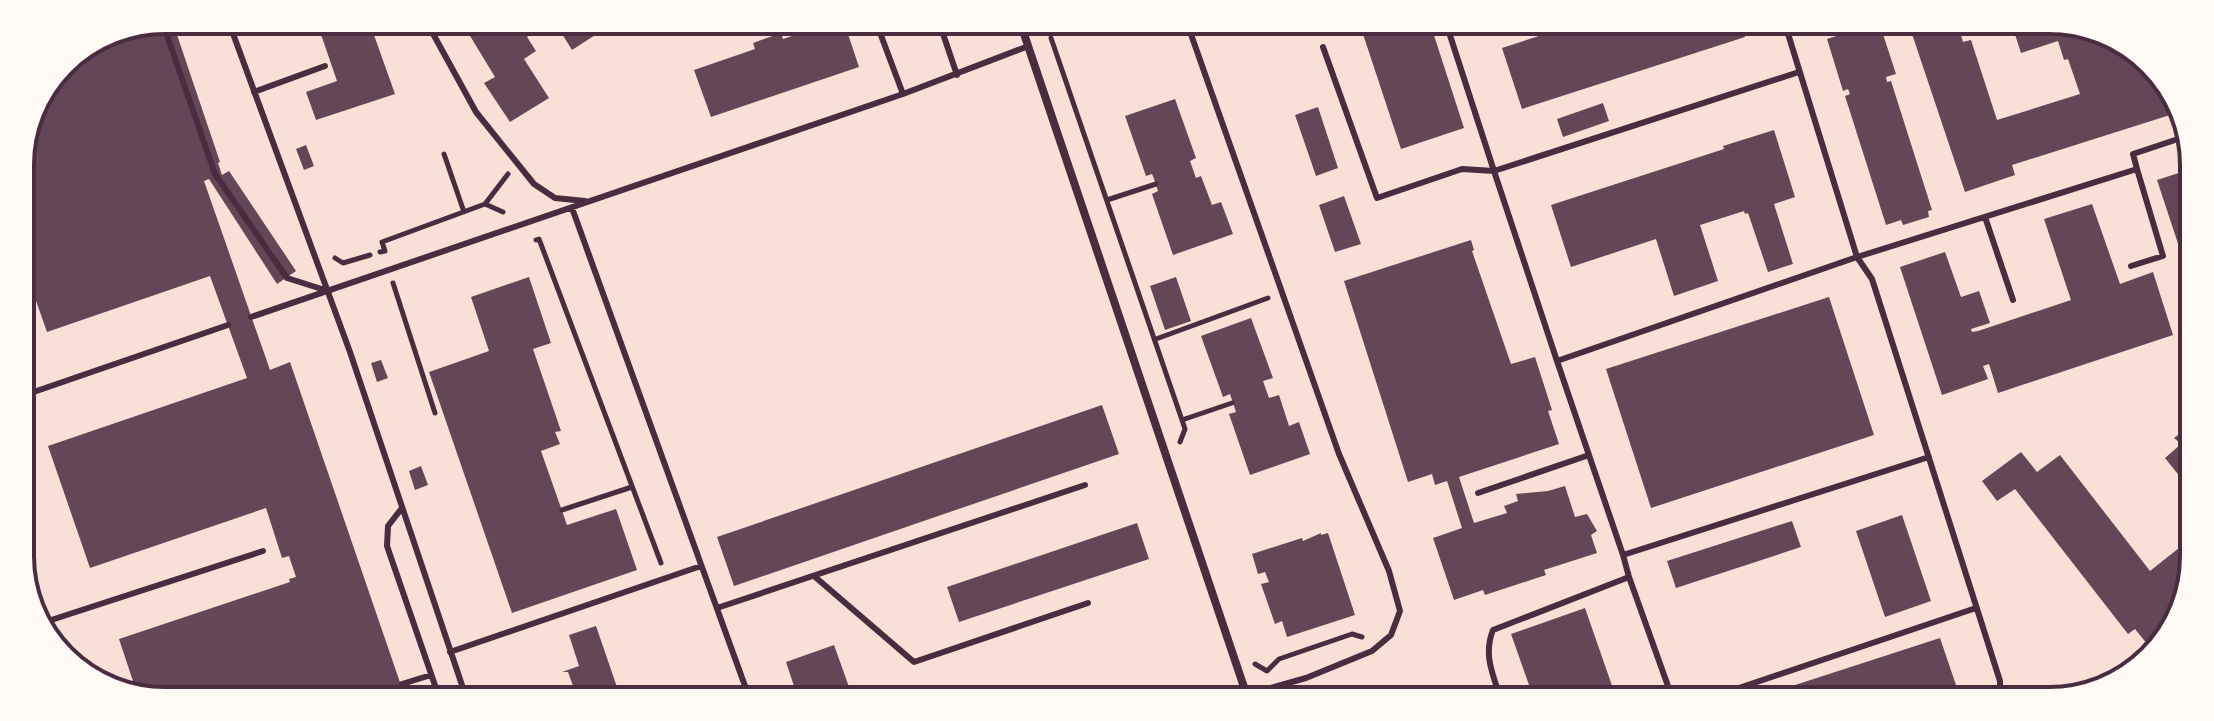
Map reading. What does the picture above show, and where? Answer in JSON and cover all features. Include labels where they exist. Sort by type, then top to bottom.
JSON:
[{"type":"street","points":[[1023,34],[1244,687]]},
{"type":"lane","points":[[167,34],[215,174],[287,278],[328,291]]},
{"type":"lane","points":[[233,34],[328,291],[462,687]]},
{"type":"lane","points":[[433,34],[476,112],[534,184],[555,198],[592,202]]},
{"type":"lane","points":[[880,34],[903,94]]},
{"type":"lane","points":[[943,34],[957,75]]},
{"type":"lane","points":[[1191,34],[1339,454],[1389,571],[1400,611],[1391,635],[1372,651],[1278,687]]},
{"type":"lane","points":[[1450,34],[1668,687]]},
{"type":"lane","points":[[1788,34],[1857,257],[1872,279],[2000,687]]},
{"type":"lane","points":[[251,317],[903,94],[1026,47]]},
{"type":"lane","points":[[1323,47],[1377,198],[1462,169],[1494,171],[1799,72]]},
{"type":"lane","points":[[254,92],[325,66]]},
{"type":"lane","points":[[2131,266],[2163,256],[2133,154],[2177,139]]},
{"type":"lane","points":[[1557,361],[1857,257],[2137,169]]},
{"type":"lane","points":[[572,208],[745,687]]},
{"type":"lane","points":[[1985,217],[2013,300]]},
{"type":"lane","points":[[34,391],[228,325]]},
{"type":"lane","points":[[1478,493],[1589,455]]},
{"type":"lane","points":[[1623,555],[1929,457]]},
{"type":"lane","points":[[717,608],[1085,485]]},
{"type":"lane","points":[[402,508],[388,526],[387,546],[435,687]]},
{"type":"lane","points":[[51,620],[263,551]]},
{"type":"lane","points":[[450,652],[701,566]]},
{"type":"lane","points":[[814,576],[914,662],[1088,603]]},
{"type":"lane","points":[[1497,687],[1489,664],[1487,645],[1493,630],[1629,577]]},
{"type":"lane","points":[[1742,687],[1976,608]]},
{"type":"lane","points":[[402,684],[431,675]]},
{"type":"path","points":[[1051,38],[1185,429],[1180,443]]},
{"type":"path","points":[[444,154],[464,212]]},
{"type":"path","points":[[435,413],[382,242],[485,204],[509,174]]},
{"type":"path","points":[[1084,208],[1156,184]]},
{"type":"path","points":[[485,204],[504,212]]},
{"type":"path","points":[[528,243],[539,239],[661,564],[651,567]]},
{"type":"path","points":[[329,254],[343,263],[385,251]]},
{"type":"path","points":[[1156,339],[1281,293]]},
{"type":"path","points":[[1182,420],[1232,403]]},
{"type":"path","points":[[562,510],[632,487]]},
{"type":"path","points":[[1252,657],[1256,665],[1267,671],[1279,659],[1352,634],[1382,643]]},
{"type":"building","points":[[177,34],[222,175],[229,171],[296,271],[277,284],[209,179],[204,181],[270,370],[290,362],[402,687],[165,687],[134,684],[119,639],[290,582],[289,579],[296,577],[289,556],[282,558],[266,508],[90,568],[48,446],[247,378],[210,276],[47,332],[34,295],[34,156],[38,131],[47,107],[61,85],[92,56],[115,44],[139,37]]},
{"type":"building","points":[[321,34],[374,34],[395,94],[316,120],[306,92],[337,81]]},
{"type":"building","points":[[469,34],[532,34],[527,37],[536,51],[524,59],[549,98],[510,122],[484,83],[495,77]]},
{"type":"building","points":[[562,34],[597,34],[572,50]]},
{"type":"building","points":[[778,34],[783,39],[798,34],[848,34],[859,67],[711,117],[694,70],[755,49],[753,43]]},
{"type":"building","points":[[1363,34],[1434,34],[1464,128],[1401,149]]},
{"type":"building","points":[[1545,34],[1744,34],[1745,37],[1522,109],[1502,48]]},
{"type":"building","points":[[1842,34],[1883,34],[1896,74],[1886,77],[1887,82],[1891,81],[1932,210],[1928,211],[1929,217],[1903,225],[1901,220],[1886,225],[1845,96],[1850,94],[1848,89],[1843,91],[1827,39]]},
{"type":"building","points":[[1912,34],[1961,34],[1963,42],[1971,40],[1997,120],[2080,94],[2058,41],[2021,53],[2015,34],[2066,35],[2083,38],[2115,51],[2142,72],[2167,107],[2170,115],[2012,165],[2015,175],[1965,192]]},
{"type":"building","points":[[1175,99],[1196,158],[1190,161],[1196,178],[1201,176],[1212,205],[1221,202],[1233,234],[1173,255],[1152,194],[1158,191],[1156,184],[1152,174],[1146,176],[1125,116]]},
{"type":"building","points":[[1603,103],[1609,121],[1563,137],[1557,119]]},
{"type":"building","points":[[1318,107],[1338,168],[1316,176],[1295,115]]},
{"type":"building","points":[[1774,130],[1795,197],[1774,204],[1793,264],[1768,272],[1748,213],[1744,211],[1700,225],[1718,281],[1674,296],[1656,239],[1571,267],[1551,205]]},
{"type":"building","points":[[306,145],[314,166],[304,170],[296,149]]},
{"type":"building","points":[[2180,173],[2180,250],[2157,180]]},
{"type":"building","points":[[1344,196],[1361,244],[1335,252],[1319,205]]},
{"type":"building","points":[[2092,204],[2120,284],[2153,272],[2173,335],[1998,393],[1989,364],[1983,366],[1988,379],[1942,395],[1900,267],[1945,252],[1961,297],[1979,291],[1990,323],[1971,329],[1972,332],[1978,331],[2071,300],[2044,219]]},
{"type":"building","points":[[1471,240],[1472,251],[1511,364],[1535,357],[1559,444],[1459,477],[1474,523],[1507,513],[1504,506],[1518,501],[1516,494],[1565,486],[1575,517],[1587,514],[1597,531],[1591,535],[1597,553],[1544,570],[1546,575],[1485,595],[1483,590],[1454,600],[1433,538],[1462,528],[1447,481],[1435,485],[1432,474],[1408,482],[1344,281]]},
{"type":"building","points":[[529,277],[551,343],[533,349],[561,431],[555,432],[560,444],[541,451],[567,525],[616,509],[637,570],[512,613],[429,372],[489,351],[471,297]]},
{"type":"building","points":[[1176,277],[1191,321],[1165,330],[1150,286]]},
{"type":"building","points":[[1829,297],[1874,435],[1651,508],[1606,369]]},
{"type":"building","points":[[1251,318],[1273,378],[1263,381],[1269,398],[1279,395],[1289,426],[1299,422],[1310,454],[1250,475],[1229,414],[1236,412],[1230,394],[1223,397],[1201,336]]},
{"type":"building","points":[[381,360],[388,378],[377,382],[371,363]]},
{"type":"building","points":[[1102,405],[1119,454],[734,586],[717,537]]},
{"type":"building","points":[[2180,445],[2180,477],[2165,458]]},
{"type":"building","points":[[2021,452],[2037,472],[2060,455],[2150,571],[2180,547],[2176,590],[2158,629],[2147,643],[2135,629],[2128,634],[2015,489],[1997,501],[1982,481]]},
{"type":"building","points":[[421,466],[428,485],[415,490],[409,471]]},
{"type":"building","points":[[1902,515],[1931,601],[1885,617],[1856,531]]},
{"type":"building","points":[[1792,521],[1801,547],[1676,588],[1667,561]]},
{"type":"building","points":[[1137,523],[1149,559],[959,622],[947,587]]},
{"type":"building","points":[[1328,533],[1355,615],[1287,637],[1282,621],[1275,624],[1261,584],[1269,582],[1265,572],[1258,574],[1252,554],[1302,538],[1303,541]]},
{"type":"building","points":[[1585,608],[1612,687],[1530,687],[1511,634]]},
{"type":"building","points":[[596,626],[617,687],[573,687],[568,672],[562,672],[579,666],[569,635]]},
{"type":"building","points":[[1940,638],[1957,687],[1792,687]]},
{"type":"building","points":[[834,645],[849,687],[794,687],[786,662]]}]
